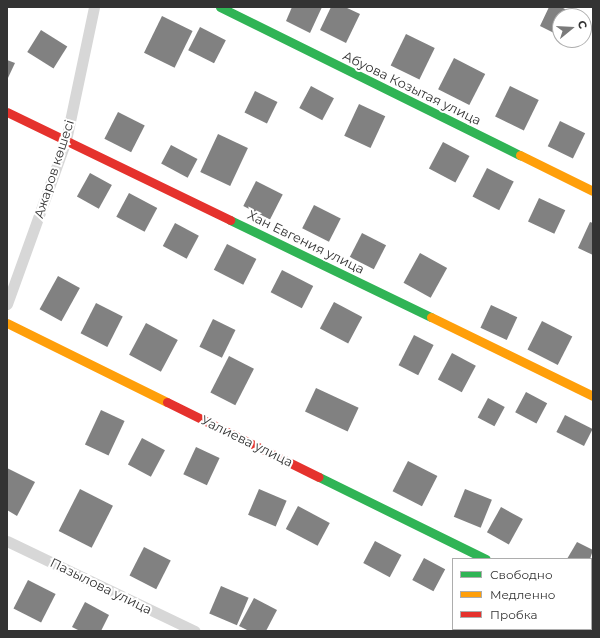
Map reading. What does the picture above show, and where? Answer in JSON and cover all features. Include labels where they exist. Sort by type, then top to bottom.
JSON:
[{"type":"street","name":"Ажаров көшесі","points":[[7,304],[66,140],[94,7]]},
{"type":"street","name":"Абуова Козытая улица","points":[[220,7],[593,191]]},
{"type":"street","name":"Хан Евгения улица","points":[[7,112],[593,396]]},
{"type":"street","name":"Уалиева улица","points":[[7,323],[484,558]]},
{"type":"street","name":"Пазылова улица","points":[[7,541],[195,631]]},
{"type":"building","points":[[292,7],[322,7],[310,33],[286,21]]},
{"type":"building","points":[[331,7],[345,7],[360,14],[346,43],[320,30]]},
{"type":"building","points":[[549,7],[563,8],[552,8],[552,32],[540,26]]},
{"type":"building","points":[[162,16],[193,31],[175,68],[144,53]]},
{"type":"building","points":[[200,27],[226,40],[214,63],[188,50]]},
{"type":"building","points":[[41,30],[67,46],[54,68],[27,52]]},
{"type":"building","points":[[406,34],[435,48],[419,79],[391,65]]},
{"type":"building","points":[[454,58],[485,74],[469,105],[438,89]]},
{"type":"building","points":[[7,60],[15,63],[7,80]]},
{"type":"building","points":[[311,86],[334,98],[322,120],[299,108]]},
{"type":"building","points":[[510,86],[539,100],[524,131],[495,117]]},
{"type":"building","points":[[255,91],[277,102],[267,124],[244,113]]},
{"type":"building","points":[[359,104],[385,116],[370,148],[344,136]]},
{"type":"building","points":[[118,112],[145,126],[131,152],[104,139]]},
{"type":"building","points":[[560,121],[585,133],[573,158],[548,146]]},
{"type":"building","points":[[218,134],[248,148],[230,186],[200,172]]},
{"type":"building","points":[[443,142],[469,156],[455,183],[429,168]]},
{"type":"building","points":[[171,145],[197,159],[188,178],[161,164]]},
{"type":"building","points":[[487,168],[514,182],[499,210],[472,197]]},
{"type":"building","points":[[90,173],[112,185],[99,209],[77,197]]},
{"type":"building","points":[[256,181],[283,195],[270,220],[243,206]]},
{"type":"building","points":[[129,193],[157,208],[145,232],[116,217]]},
{"type":"building","points":[[539,198],[565,210],[554,234],[528,222]]},
{"type":"building","points":[[314,205],[341,219],[329,242],[302,228]]},
{"type":"building","points":[[590,222],[593,223],[593,255],[578,248]]},
{"type":"building","points":[[175,223],[199,236],[187,259],[163,246]]},
{"type":"building","points":[[362,233],[386,245],[374,269],[350,257]]},
{"type":"building","points":[[227,244],[256,259],[243,285],[214,270]]},
{"type":"building","points":[[420,253],[447,268],[431,298],[404,283]]},
{"type":"building","points":[[282,270],[313,286],[302,308],[271,292]]},
{"type":"building","points":[[58,276],[80,288],[61,321],[40,309]]},
{"type":"building","points":[[334,302],[362,317],[348,344],[320,328]]},
{"type":"building","points":[[96,303],[123,317],[107,347],[81,333]]},
{"type":"building","points":[[491,305],[517,317],[507,340],[480,328]]},
{"type":"building","points":[[213,319],[235,330],[222,358],[199,347]]},
{"type":"building","points":[[542,321],[572,336],[558,365],[527,350]]},
{"type":"building","points":[[146,323],[178,340],[161,372],[129,355]]},
{"type":"building","points":[[414,335],[434,345],[418,375],[399,365]]},
{"type":"building","points":[[452,353],[476,366],[462,392],[438,379]]},
{"type":"building","points":[[229,356],[254,369],[235,405],[210,393]]},
{"type":"building","points":[[316,388],[359,408],[348,431],[305,412]]},
{"type":"building","points":[[526,392],[547,403],[536,424],[515,412]]},
{"type":"building","points":[[488,398],[505,407],[494,426],[478,417]]},
{"type":"building","points":[[101,410],[125,421],[109,455],[85,444]]},
{"type":"building","points":[[565,415],[593,429],[584,446],[556,432]]},
{"type":"building","points":[[142,438],[165,450],[151,477],[128,464]]},
{"type":"building","points":[[196,447],[220,458],[207,485],[183,474]]},
{"type":"building","points":[[408,461],[437,476],[422,506],[393,491]]},
{"type":"building","points":[[7,468],[35,482],[17,516],[7,510]]},
{"type":"building","points":[[80,489],[113,506],[92,548],[59,531]]},
{"type":"building","points":[[259,489],[287,501],[276,526],[248,515]]},
{"type":"building","points":[[465,489],[492,500],[481,528],[454,517]]},
{"type":"building","points":[[298,506],[330,523],[318,546],[286,529]]},
{"type":"building","points":[[501,507],[523,519],[509,544],[487,532]]},
{"type":"building","points":[[375,541],[401,555],[390,577],[363,563]]},
{"type":"building","points":[[577,542],[593,550],[590,558],[568,558]]},
{"type":"building","points":[[144,547],[171,561],[156,589],[129,576]]},
{"type":"building","points":[[424,558],[445,569],[433,591],[412,580]]},
{"type":"building","points":[[28,580],[56,594],[41,623],[13,609]]},
{"type":"building","points":[[221,586],[249,598],[237,625],[209,614]]},
{"type":"building","points":[[254,598],[277,610],[266,631],[249,631],[239,626]]},
{"type":"building","points":[[85,602],[109,615],[101,631],[80,631],[72,627]]},
{"type":"traffic: fast","points":[[220,7],[520,155]]},
{"type":"traffic: fast","points":[[230,220],[431,317]]},
{"type":"traffic: fast","points":[[319,477],[484,558]]},
{"type":"traffic: slow","points":[[520,155],[593,191]]},
{"type":"traffic: slow","points":[[431,317],[593,396]]},
{"type":"traffic: slow","points":[[7,323],[167,402]]},
{"type":"traffic: jam","points":[[7,112],[230,220]]},
{"type":"traffic: jam","points":[[167,402],[319,477]]}]
